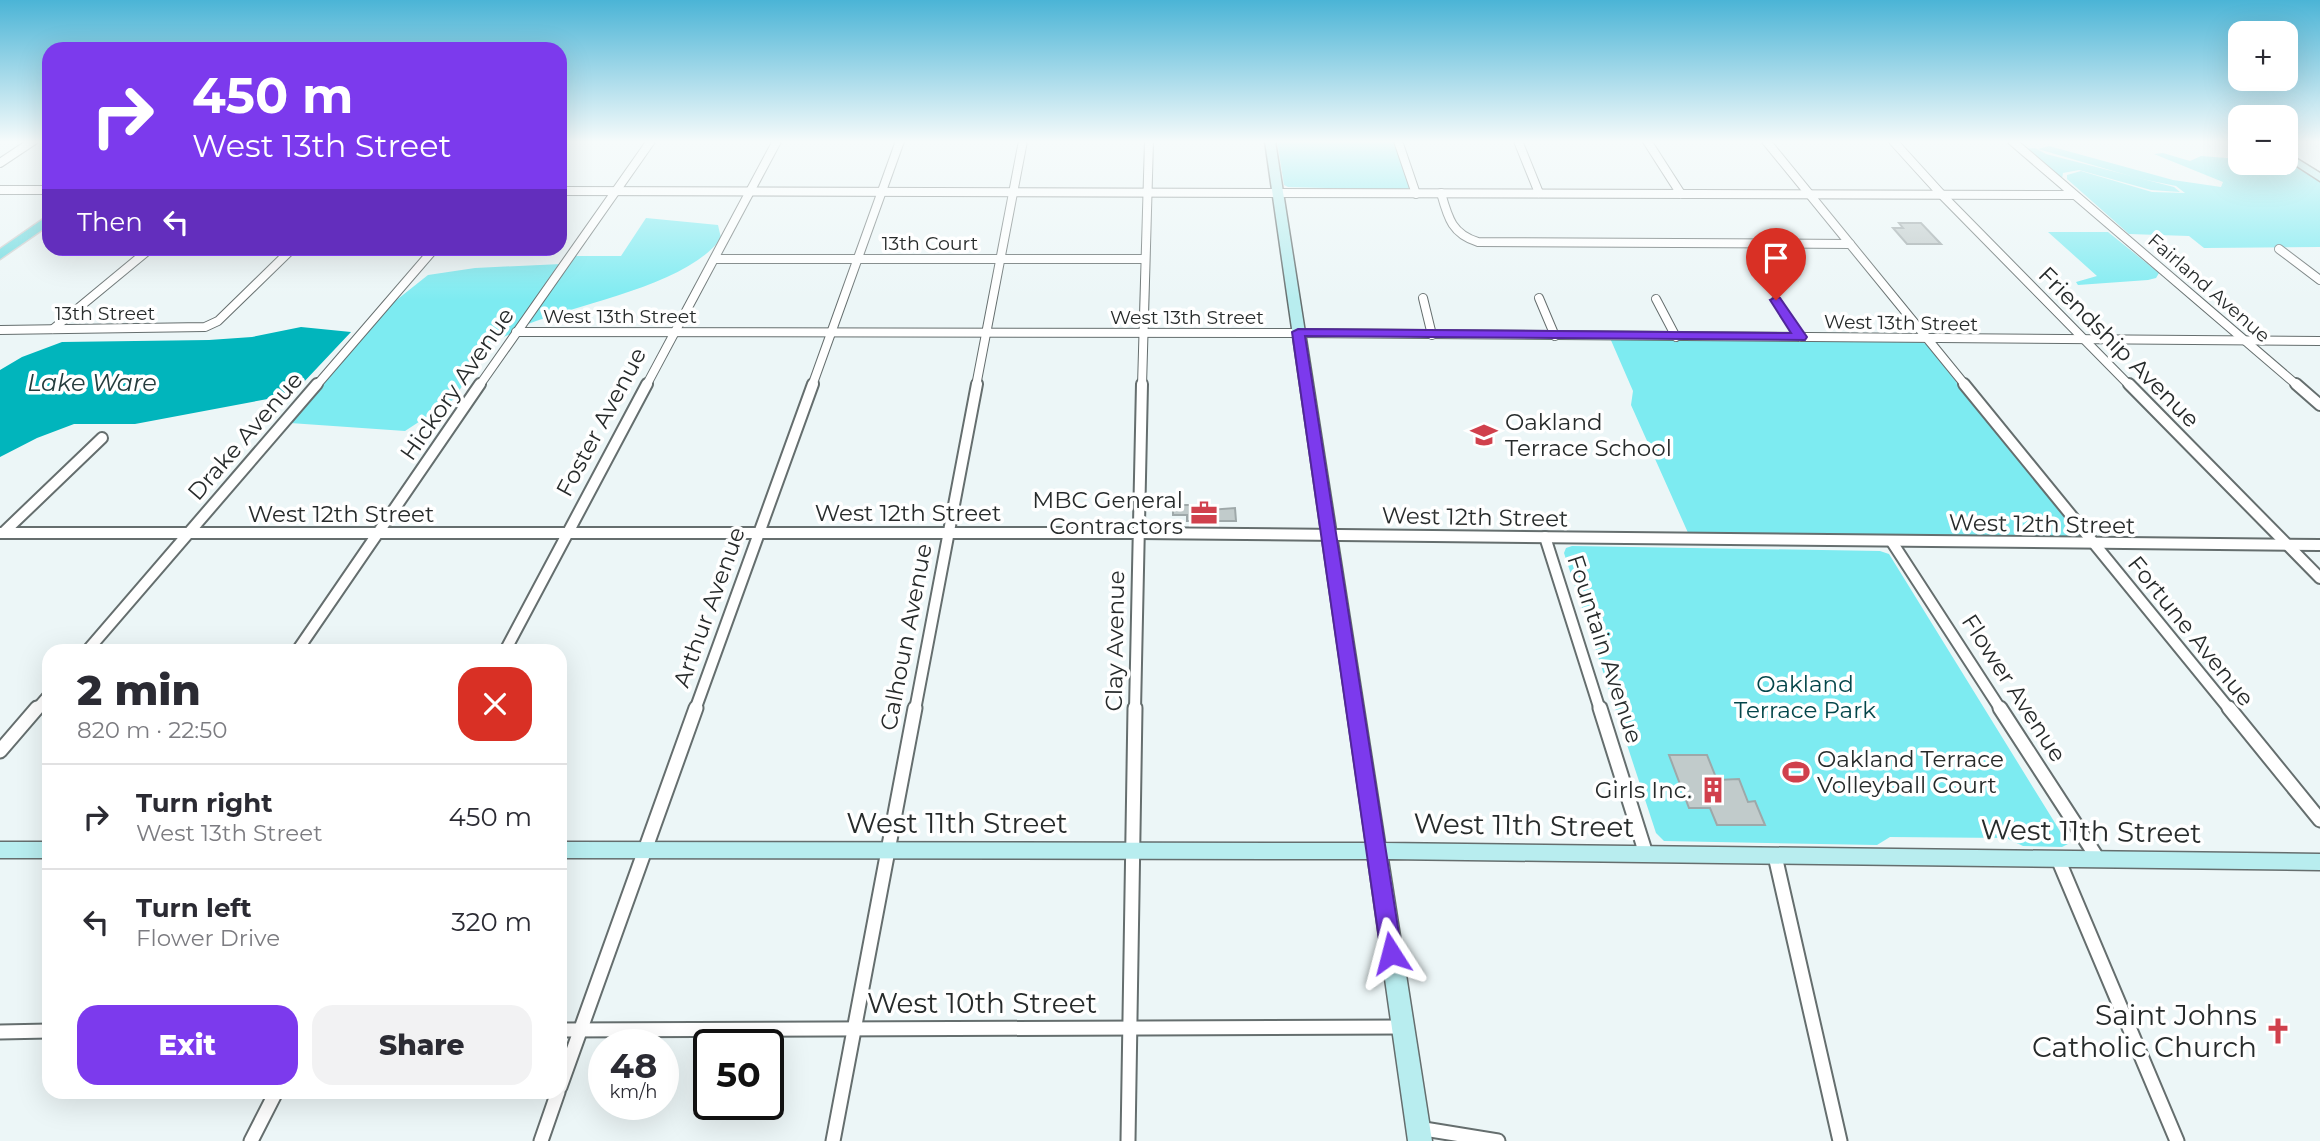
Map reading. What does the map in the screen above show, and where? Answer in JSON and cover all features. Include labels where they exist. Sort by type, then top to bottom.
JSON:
[{"type":"main road","points":[[1277,194],[1419,1135]]},
{"type":"main road","points":[[0,255],[42,224]]},
{"type":"main road","points":[[0,850],[42,850]]},
{"type":"main road","name":"West 11th Street","points":[[567,850],[1376,851],[2320,862]]},
{"type":"street","name":"Hickory Avenue","points":[[302,644],[613,194]]},
{"type":"street","name":"Foster Avenue","points":[[509,644],[749,194]]},
{"type":"street","name":"Arthur Avenue","points":[[567,1067],[880,194]]},
{"type":"street","name":"Calhoun Avenue","points":[[833,1141],[1013,194]]},
{"type":"street","name":"Clay Avenue","points":[[1128,1141],[1146,194]]},
{"type":"street","points":[[1441,194],[1454,232],[1464,239],[1478,243],[1850,244]]},
{"type":"street","points":[[1697,194],[2074,195]]},
{"type":"street","name":"Fairland Avenue","points":[[2074,195],[2320,405]]},
{"type":"street","name":"Fortune Avenue","points":[[1810,196],[2320,820]]},
{"type":"street","name":"Friendship Avenue","points":[[1943,196],[2320,578]]},
{"type":"street","points":[[2279,249],[2320,280]]},
{"type":"street","points":[[53,329],[140,256]]},
{"type":"street","name":"13th Street","points":[[0,330],[209,326],[227,313],[285,256]]},
{"type":"street","name":"Drake Avenue","points":[[93,644],[428,256]]},
{"type":"street","name":"13th Court","points":[[715,259],[1144,259]]},
{"type":"street","points":[[1423,298],[1432,335]]},
{"type":"street","points":[[1539,298],[1555,336]]},
{"type":"street","points":[[1656,299],[1676,337]]},
{"type":"street","points":[[1776,300],[1800,337]]},
{"type":"street","name":"West 13th Street","points":[[516,332],[1298,332],[2320,341]]},
{"type":"street","points":[[2,533],[102,438]]},
{"type":"street","name":"West 12th Street","points":[[2,533],[1138,533],[2320,545]]},
{"type":"street","name":"Fountain Avenue","points":[[1545,537],[1646,854]]},
{"type":"street","name":"Flower Avenue","points":[[1892,542],[2098,859]]},
{"type":"street","points":[[0,751],[42,703]]},
{"type":"street","points":[[1775,856],[1840,1141]]},
{"type":"street","points":[[2058,859],[2177,1141]]},
{"type":"street","name":"West 10th Street","points":[[567,1030],[1403,1027]]},
{"type":"street","points":[[0,1032],[42,1031]]},
{"type":"street","points":[[251,1141],[272,1099]]},
{"type":"street","name":"Arthur Avenue","points":[[541,1141],[556,1099]]},
{"type":"street","points":[[1419,1135],[1498,1141]]},
{"type":"green space","points":[[2084,194],[2320,194],[2320,247],[2204,248],[2189,236],[2129,234]]},
{"type":"green space","points":[[646,218],[718,225],[721,238],[706,254],[660,280],[528,324],[575,256],[621,256]]},
{"type":"green space","points":[[2048,232],[2108,232],[2159,273],[2156,278],[2148,280],[2078,285],[2076,282],[2097,276]]},
{"type":"green space","points":[[561,264],[513,333],[489,343],[454,399],[405,431],[290,423],[394,302],[428,275],[475,268]]},
{"type":"green space","points":[[1610,338],[1919,341],[1926,344],[2080,537],[1689,535],[1631,405],[1633,391]]},
{"type":"green space","name":"Oakland Terrace Park","points":[[1566,548],[1880,551],[1889,554],[2068,844],[2062,847],[2023,846],[2006,838],[1890,837],[1877,845],[1664,841],[1656,833],[1564,553]]},
{"type":"water","name":"Lake Ware","points":[[301,327],[351,332],[301,385],[273,398],[135,424],[74,424],[37,438],[0,457],[0,370],[22,357],[62,342],[209,340],[252,337]]},
{"type":"building","points":[[1899,223],[1921,223],[1941,244],[1907,244],[1893,228],[1903,228]]},
{"type":"building","name":"MBC General Contractors","points":[[1173,505],[1195,505],[1195,511],[1235,508],[1236,521],[1187,521],[1187,515],[1173,515]]},
{"type":"building","name":"Girls Inc.","points":[[1669,755],[1707,755],[1717,780],[1739,779],[1748,802],[1755,801],[1765,825],[1717,825],[1710,808],[1689,808]]},
{"type":"place","name":"Oakland Terrace School","points":[[1484,435]]},
{"type":"place","name":"MBC General Contractors","points":[[1204,513]]},
{"type":"place","name":"Oakland Terrace Volleyball Court","points":[[1796,772]]},
{"type":"place","name":"Girls Inc.","points":[[1713,790]]},
{"type":"place","name":"Saint Johns Catholic Church","points":[[2278,1031]]},
{"type":"route","points":[[1391,953],[1298,332],[1800,337],[1776,300]]}]
